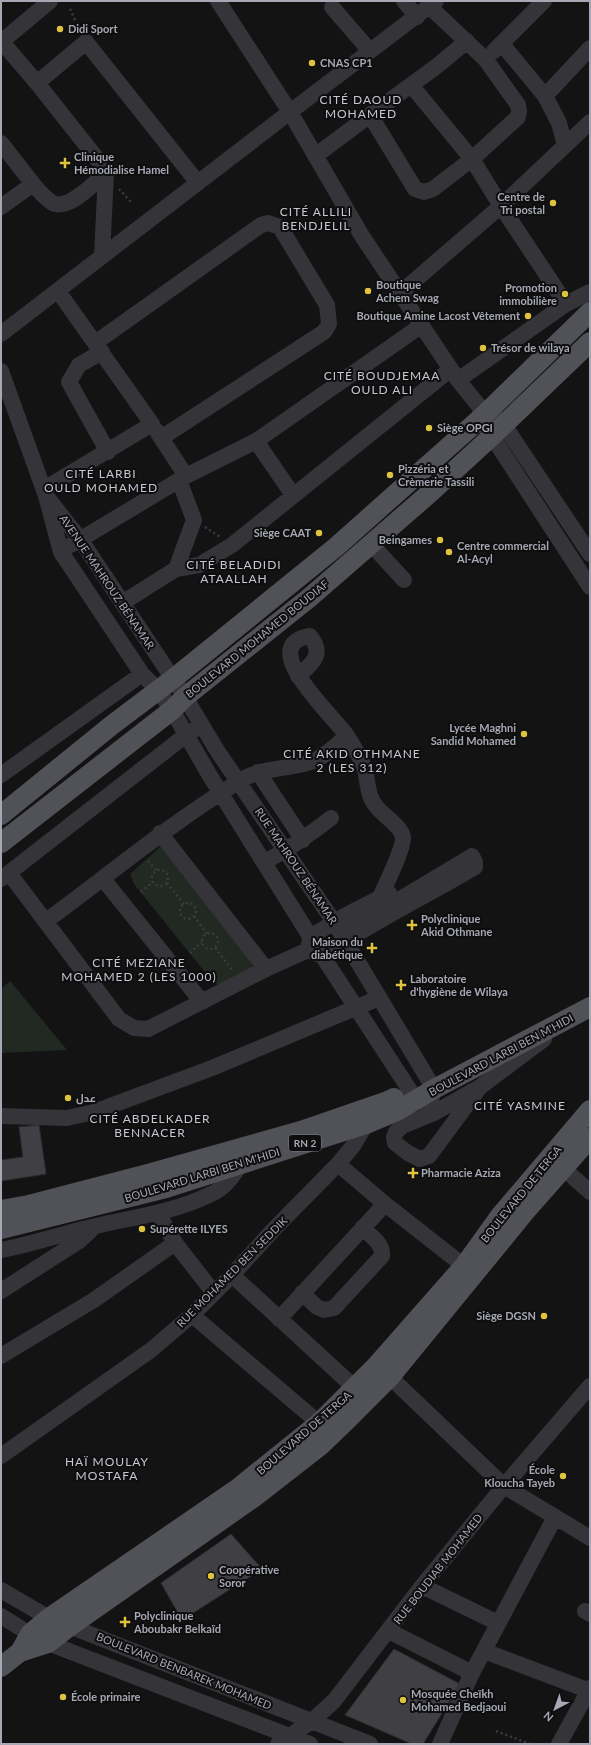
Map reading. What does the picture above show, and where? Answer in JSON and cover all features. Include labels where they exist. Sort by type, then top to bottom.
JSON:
[{"type":"main road","name":"BOULEVARD MOHAMED BOUDIAF","points":[[1,815],[112,725],[166,685],[336,547],[590,312]]},
{"type":"main road","name":"BOULEVARD MOHAMED BOUDIAF","points":[[1,843],[309,598],[588,350]]},
{"type":"main road","name":"BOULEVARD LARBI BEN M'HIDI","points":[[425,1096],[590,994]]},
{"type":"main road","name":"BOULEVARD LARBI BEN M'HIDI","points":[[1,1229],[166,1188],[241,1164],[364,1117],[388,1101],[425,1096],[584,1011]]},
{"type":"main road","name":"BOULEVARD DE TERGA","points":[[1,1667],[20,1652],[48,1643],[253,1498],[321,1444],[383,1372],[519,1220],[590,1110]]},
{"type":"main road","name":"BOULEVARD LARBI BEN M'HIDI","points":[[1,1210],[29,1205],[148,1174],[300,1131],[364,1117]]},
{"type":"main road","name":"BOULEVARD DE TERGA","points":[[20,1652],[30,1634],[49,1618],[237,1489],[319,1423],[356,1388],[383,1372],[500,1216],[557,1163],[590,1138]]},
{"type":"street","points":[[50,1],[1,42],[37,83],[98,160],[106,173],[102,256]]},
{"type":"street","points":[[218,1],[290,112],[362,236],[399,294],[483,412],[498,430],[521,450],[590,554]]},
{"type":"street","points":[[404,1],[417,17]]},
{"type":"street","points":[[486,60],[544,1]]},
{"type":"street","points":[[333,3],[370,52]]},
{"type":"street","points":[[1,334],[433,4],[486,60],[518,105],[519,111],[518,117],[472,159],[433,190],[424,192],[415,189],[370,115]]},
{"type":"street","points":[[315,156],[437,66],[467,41]]},
{"type":"street","points":[[37,83],[86,42],[198,183]]},
{"type":"street","points":[[502,44],[545,96],[559,123],[565,145]]},
{"type":"street","points":[[545,96],[590,48]]},
{"type":"street","points":[[411,85],[472,159],[501,206],[566,304]]},
{"type":"street","points":[[399,294],[501,206],[590,122]]},
{"type":"street","points":[[1,143],[33,184],[51,203],[70,203],[106,173]]},
{"type":"street","points":[[1,207],[33,184]]},
{"type":"street","points":[[108,452],[70,382],[79,366],[99,347],[261,225],[268,223],[280,226],[327,305],[329,324],[324,332],[161,438]]},
{"type":"street","points":[[58,291],[152,424],[183,478],[194,520],[176,570]]},
{"type":"street","points":[[122,602],[176,570],[199,565],[232,545],[293,495],[455,374],[566,304],[590,292]]},
{"type":"street","points":[[61,552],[80,539],[183,478],[256,442],[422,325]]},
{"type":"street","points":[[1,371],[7,406],[45,493],[152,424]]},
{"type":"street","points":[[498,430],[508,460],[590,587]]},
{"type":"street","points":[[256,442],[293,495]]},
{"type":"street","points":[[508,460],[521,450]]},
{"type":"street","name":"AVENUE MAHROUZ BÉNAMAR","points":[[45,493],[80,539],[122,602],[166,685]]},
{"type":"street","name":"AVENUE MAHROUZ BÉNAMAR","points":[[45,493],[61,552],[142,674],[166,685]]},
{"type":"street","points":[[371,544],[404,580]]},
{"type":"street","points":[[3,767],[142,674]]},
{"type":"street","points":[[298,676],[347,736],[365,770],[370,795],[376,807],[401,831],[403,837],[399,854],[380,898]]},
{"type":"street","points":[[166,685],[178,703]]},
{"type":"street","name":"RUE MAHROUZ BÉNAMAR","points":[[178,703],[202,725],[286,851],[349,924],[346,940],[379,998],[425,1096]]},
{"type":"street","name":"RUE MAHROUZ BÉNAMAR","points":[[178,703],[186,735],[264,862],[313,948],[356,1008],[425,1096]]},
{"type":"street","points":[[202,725],[186,735],[5,876],[46,921],[119,1019],[134,1028],[148,1029],[266,969],[313,948],[349,924],[380,898],[462,853],[468,852],[472,856],[475,862],[475,867],[432,893],[349,924]]},
{"type":"street","points":[[46,921],[103,879],[160,833],[239,781],[258,772],[310,762],[321,757],[347,736]]},
{"type":"street","points":[[258,772],[304,840]]},
{"type":"street","points":[[264,862],[304,840],[331,818]]},
{"type":"street","points":[[160,833],[266,969]]},
{"type":"street","points":[[103,879],[202,1002]]},
{"type":"street","points":[[313,948],[346,940]]},
{"type":"street","points":[[1,1116],[67,1118],[94,1112],[212,1068],[379,998]]},
{"type":"street","points":[[480,1087],[425,1096],[396,1132],[394,1137],[395,1143],[408,1153],[420,1159],[429,1156],[480,1087],[584,1011]]},
{"type":"street","name":"RUE MOHAMED BEN SEDDIK","points":[[1,1456],[151,1350],[192,1315],[338,1164],[353,1146],[364,1117]]},
{"type":"street","points":[[557,1163],[590,1192]]},
{"type":"street","points":[[1,1250],[95,1226],[158,1213],[211,1195],[223,1187],[231,1179],[241,1164]]},
{"type":"street","points":[[338,1164],[385,1204],[464,1266]]},
{"type":"street","points":[[280,1318],[385,1204]]},
{"type":"street","points":[[158,1213],[175,1243],[214,1293]]},
{"type":"street","points":[[1,1291],[79,1241],[95,1226]]},
{"type":"street","points":[[302,1294],[317,1307],[324,1310],[334,1308],[382,1256],[380,1244],[362,1228]]},
{"type":"street","points":[[1,1356],[94,1300],[175,1243]]},
{"type":"street","points":[[232,1275],[356,1388]]},
{"type":"street","points":[[192,1315],[319,1423]]},
{"type":"street","points":[[383,1372],[504,1486],[590,1538]]},
{"type":"street","name":"RUE BOUDIAB MOHAMED","points":[[284,1740],[312,1721],[334,1701],[422,1586],[504,1486],[590,1386]]},
{"type":"street","points":[[440,1744],[472,1674],[555,1517]]},
{"type":"street","points":[[422,1586],[498,1623]]},
{"type":"street","name":"BOULEVARD BENBAREK MOHAMED","points":[[1,1590],[49,1618],[370,1744]]},
{"type":"street","name":"BOULEVARD BENBAREK MOHAMED","points":[[1,1616],[48,1643],[284,1740],[310,1744]]},
{"type":"street","points":[[389,1631],[472,1674]]},
{"type":"street","points":[[484,1651],[590,1690],[559,1744]]},
{"type":"path","points":[[70,9],[86,42]]},
{"type":"path","points":[[147,859],[157,871]]},
{"type":"path","points":[[153,882],[152,877],[157,871],[162,870],[167,873],[167,883],[184,904],[194,906],[196,911],[194,916],[187,920],[182,917],[180,910],[184,904]]},
{"type":"path","points":[[153,882],[160,886],[167,883]]},
{"type":"path","points":[[141,892],[153,882]]},
{"type":"path","points":[[194,916],[207,934]]},
{"type":"path","points":[[190,953],[202,942],[203,937],[207,934],[215,934],[218,938],[218,944],[215,948]]},
{"type":"path","points":[[202,942],[207,948],[215,948]]},
{"type":"path","points":[[215,948],[238,977]]},
{"type":"path","points":[[496,1731],[530,1744]]},
{"type":"shaded area","points":[[160,847],[169,848],[255,968],[221,986],[213,982],[134,884],[130,874]]},
{"type":"shaded area","points":[[10,981],[67,1050],[1,1053],[1,989]]},
{"type":"building","points":[[39,1125],[46,1174],[1,1181],[1,1160],[23,1157],[19,1127]]},
{"type":"building","name":"Coopérative Soror","points":[[231,1534],[262,1569],[182,1620],[161,1583]]},
{"type":"building","name":"Mosquée Cheïkh Mohamed Bedjaoui","points":[[394,1649],[460,1684],[423,1744],[412,1744],[345,1715]]},
{"type":"place","name":"Didi Sport","points":[[60,29]]},
{"type":"place","name":"CNAS CP1","points":[[312,63]]},
{"type":"place","name":"Clinique Hémodialise Hamel","points":[[65,163]]},
{"type":"place","name":"Centre de Tri postal","points":[[553,203]]},
{"type":"place","name":"Boutique Achem Swag","points":[[368,291]]},
{"type":"place","name":"Promotion immobilière","points":[[565,294]]},
{"type":"place","name":"Boutique Amine Lacost Vêtement","points":[[528,316]]},
{"type":"place","name":"Trésor de wilaya","points":[[483,348]]},
{"type":"place","name":"Siège OPGI","points":[[429,428]]},
{"type":"place","name":"Pizzéria et Crèmerie Tassili","points":[[390,475]]},
{"type":"place","name":"Siège CAAT","points":[[319,533]]},
{"type":"place","name":"Beingames","points":[[440,540]]},
{"type":"place","name":"Centre commercial Al-Acyl","points":[[449,552]]},
{"type":"place","name":"Lycée Maghni Sandid Mohamed","points":[[524,734]]},
{"type":"place","name":"Polyclinique Akid Othmane","points":[[412,925]]},
{"type":"place","name":"Maison du diabétique","points":[[372,948]]},
{"type":"place","name":"Laboratoire d'hygiène de Wilaya","points":[[401,985]]},
{"type":"place","name":"عدل","points":[[68,1098]]},
{"type":"place","name":"Pharmacie Aziza","points":[[413,1173]]},
{"type":"place","name":"Supérette ILYES","points":[[142,1229]]},
{"type":"place","name":"Siège DGSN","points":[[544,1316]]},
{"type":"place","name":"École Kloucha Tayeb","points":[[563,1476]]},
{"type":"place","name":"Coopérative Soror","points":[[211,1576]]},
{"type":"place","name":"Polyclinique Aboubakr Belkaïd","points":[[125,1622]]},
{"type":"place","name":"École primaire","points":[[63,1697]]},
{"type":"place","name":"Mosquée Cheïkh Mohamed Bedjaoui","points":[[403,1700]]},
{"type":"district","name":"CITÉ DAOUD MOHAMED","points":[[361,107]]},
{"type":"district","name":"CITÉ ALLILI BENDJELIL","points":[[316,219]]},
{"type":"district","name":"CITÉ BOUDJEMAA OULD ALI","points":[[382,383]]},
{"type":"district","name":"CITÉ LARBI OULD MOHAMED","points":[[101,481]]},
{"type":"district","name":"CITÉ BELADIDI ATAALLAH","points":[[234,572]]},
{"type":"district","name":"CITÉ AKID OTHMANE 2 (LES 312)","points":[[352,761]]},
{"type":"district","name":"CITÉ MEZIANE MOHAMED 2 (LES 1000)","points":[[139,970]]},
{"type":"district","name":"CITÉ YASMINE","points":[[520,1106]]},
{"type":"district","name":"CITÉ ABDELKADER BENNACER","points":[[150,1126]]},
{"type":"district","name":"HAÏ MOULAY MOSTAFA","points":[[107,1469]]}]
